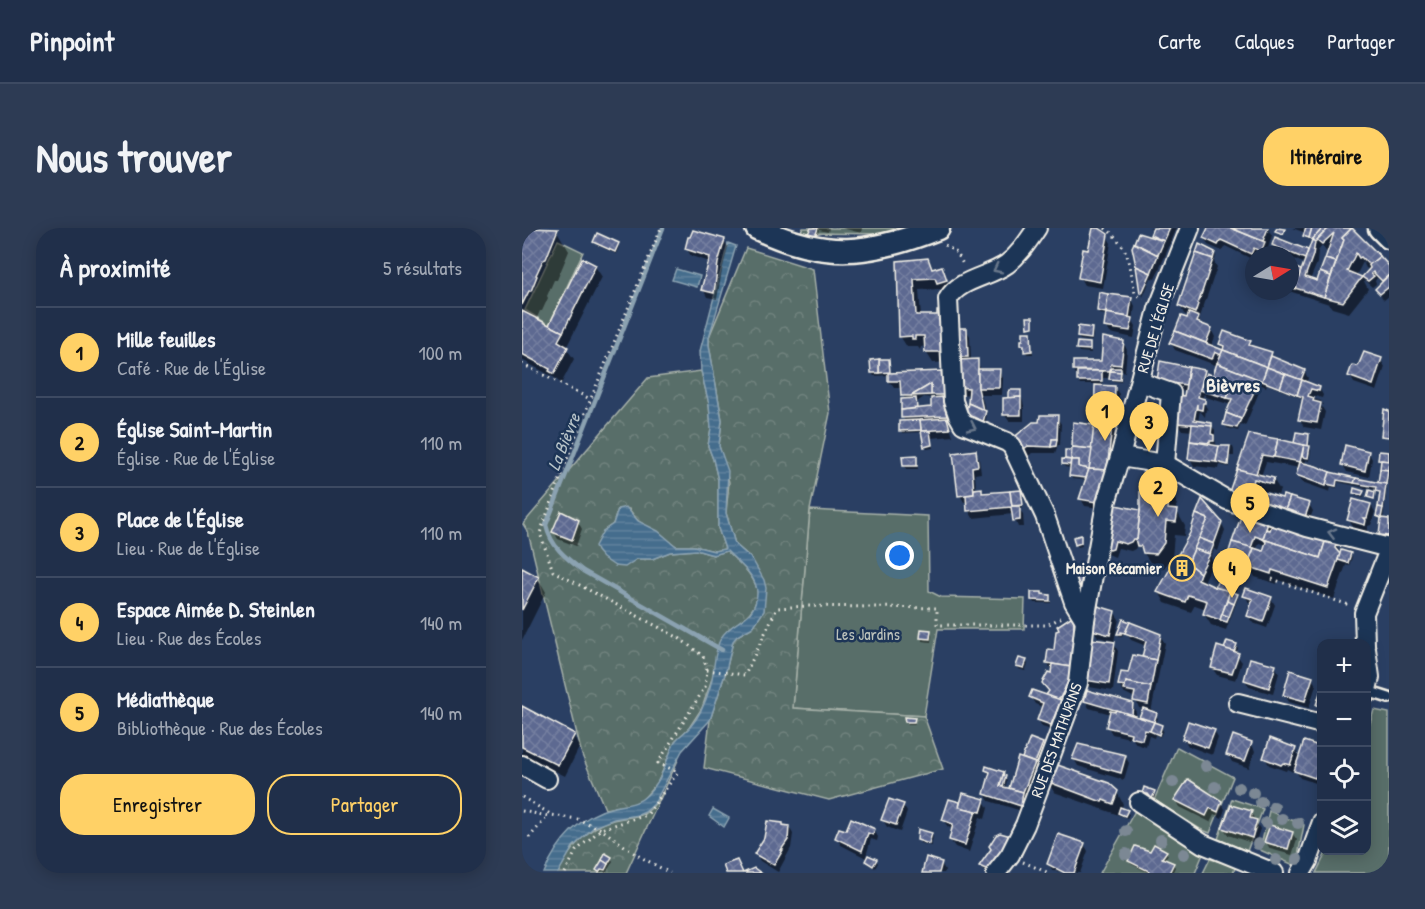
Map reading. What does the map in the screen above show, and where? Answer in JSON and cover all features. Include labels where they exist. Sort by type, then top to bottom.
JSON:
[{"type":"street","points":[[757,228],[801,245],[847,251],[895,243],[936,229]]},
{"type":"street","points":[[1036,228],[1019,254],[1006,265],[953,289],[948,299],[953,401],[963,424],[1012,446],[1045,516],[1074,602],[1085,620]]},
{"type":"street","name":"RUE DE L'ÉGLISE","points":[[1120,457],[1158,309],[1190,228]]},
{"type":"street","points":[[1380,228],[1389,237]]},
{"type":"street","points":[[1140,382],[1171,393],[1165,464]]},
{"type":"street","points":[[1120,457],[1165,464],[1227,500],[1307,527],[1389,549],[1364,613],[1365,639]]},
{"type":"street","name":"RUE DES MATHURINS","points":[[996,873],[1010,855],[1025,825],[1078,683],[1085,620],[1106,503],[1120,457]]},
{"type":"street","points":[[1238,703],[1317,723]]},
{"type":"street","points":[[522,765],[548,778]]},
{"type":"street","points":[[1139,802],[1203,844],[1274,873]]},
{"type":"street","points":[[1301,873],[1317,836]]},
{"type":"lane","points":[[1371,694],[1389,698]]},
{"type":"path","points":[[565,873],[576,851],[601,829],[647,815],[678,772],[658,763],[705,687],[707,670],[703,656],[680,638],[553,571],[540,532],[591,399],[661,228]]},
{"type":"path","points":[[1105,228],[1119,238],[1128,254],[1135,293],[1158,309]]},
{"type":"path","points":[[936,229],[936,239],[957,253],[971,281]]},
{"type":"path","points":[[522,364],[591,399]]},
{"type":"path","points":[[1272,579],[1342,602],[1364,613]]},
{"type":"path","points":[[707,670],[746,675],[777,608],[806,606],[937,608],[937,625],[1047,625]]},
{"type":"path","points":[[522,797],[550,816]]},
{"type":"path","points":[[522,811],[577,819],[601,829],[637,855],[670,873]]},
{"type":"path","points":[[527,840],[550,816]]},
{"type":"path","points":[[1010,855],[1049,873]]},
{"type":"green space","points":[[803,228],[906,228],[892,234],[800,233]]},
{"type":"green space","points":[[558,240],[583,252],[549,325],[525,310]]},
{"type":"green space","points":[[746,248],[813,269],[830,413],[810,510],[793,708],[924,716],[943,769],[829,800],[704,768],[710,720],[733,641],[737,636],[753,627],[764,610],[752,559],[735,544],[726,513],[729,482],[719,446],[722,420],[709,345],[709,337]]},
{"type":"green space","points":[[701,371],[709,404],[711,428],[708,446],[718,480],[718,528],[725,549],[714,551],[694,546],[676,546],[638,521],[629,509],[618,509],[613,524],[603,531],[631,561],[652,559],[670,552],[696,550],[713,555],[727,551],[750,575],[755,584],[757,600],[749,613],[729,629],[702,708],[689,728],[675,741],[658,782],[642,800],[605,809],[582,755],[528,532],[523,524],[648,378]]},
{"type":"green space","name":"Les Jardins","points":[[810,510],[928,516],[929,591],[941,597],[1025,599],[1024,629],[938,629],[924,716],[793,708]]},
{"type":"green space","points":[[1374,710],[1389,713],[1389,873],[1316,873],[1325,855],[1371,855],[1371,720]]},
{"type":"green space","points":[[1177,747],[1233,777],[1210,833],[1154,800]]},
{"type":"green space","points":[[679,758],[626,873],[558,873],[574,847],[595,828],[613,820],[641,815],[651,808],[661,795]]},
{"type":"green space","points":[[1232,799],[1263,809],[1247,851],[1218,839]]},
{"type":"green space","points":[[1136,809],[1203,854],[1195,873],[1100,873]]},
{"type":"green space","points":[[1269,811],[1304,825],[1296,866],[1260,850]]},
{"type":"green space","points":[[1210,859],[1236,866],[1233,873],[1203,873]]},
{"type":"water","points":[[728,243],[736,246],[709,337],[709,345],[722,420],[719,446],[728,471],[726,513],[735,544],[752,559],[764,580],[766,588],[764,611],[753,627],[737,636],[733,641],[710,720],[682,751],[654,804],[638,815],[614,819],[594,827],[573,847],[558,873],[544,873],[563,840],[580,823],[602,811],[639,801],[652,789],[660,777],[677,738],[694,723],[707,698],[721,638],[731,627],[748,615],[755,603],[757,594],[754,581],[727,551],[713,555],[696,550],[670,552],[652,559],[637,559],[625,567],[615,566],[603,558],[595,546],[603,531],[613,524],[618,509],[626,507],[638,521],[658,531],[676,546],[694,546],[714,551],[725,549],[718,528],[718,480],[708,446],[711,428],[709,404],[701,371],[700,351]]},
{"type":"water","points":[[676,269],[700,276],[697,287],[672,280]]},
{"type":"water","points":[[713,809],[729,818],[724,827],[709,816]]},
{"type":"building","points":[[525,228],[558,229],[546,259],[543,260],[536,275],[531,291],[522,305],[522,234]]},
{"type":"building","points":[[811,228],[818,228],[815,237],[807,235]]},
{"type":"building","points":[[1093,228],[1099,228],[1108,234],[1100,282],[1078,278],[1083,249],[1088,250]]},
{"type":"building","points":[[1153,228],[1170,228],[1164,241],[1150,235]]},
{"type":"building","points":[[1208,228],[1231,228],[1265,242],[1263,246],[1245,246],[1245,251],[1221,240],[1218,245],[1203,238]]},
{"type":"building","points":[[1231,228],[1268,228],[1263,241]]},
{"type":"building","points":[[1277,228],[1285,229],[1283,234],[1275,231]]},
{"type":"building","points":[[1306,228],[1312,228],[1309,238],[1303,236]]},
{"type":"building","points":[[1312,228],[1323,228],[1312,240],[1309,238]]},
{"type":"building","points":[[1323,228],[1329,228],[1315,242],[1312,240]]},
{"type":"building","points":[[1329,228],[1352,228],[1342,238],[1344,240],[1336,262],[1325,259],[1334,233],[1322,244],[1317,240]]},
{"type":"building","points":[[1352,228],[1380,256],[1369,265],[1356,253],[1347,271],[1362,277],[1343,302],[1324,297],[1344,240],[1342,238]]},
{"type":"building","points":[[693,230],[725,239],[718,263],[714,293],[701,290],[710,257],[685,249],[688,237]]},
{"type":"building","points":[[597,233],[619,243],[615,252],[593,242]]},
{"type":"building","points":[[1138,233],[1164,241],[1158,255],[1134,243]]},
{"type":"building","points":[[1275,237],[1298,246],[1274,246],[1272,245]]},
{"type":"building","points":[[1312,240],[1315,242],[1313,255],[1305,277],[1317,281],[1320,272],[1331,276],[1324,297],[1299,289],[1299,277]]},
{"type":"building","points":[[1134,243],[1158,255],[1151,273],[1136,266],[1132,247]]},
{"type":"building","points":[[1199,244],[1215,252],[1213,259],[1196,253]]},
{"type":"building","points":[[1299,246],[1308,250],[1305,259],[1299,256]]},
{"type":"building","points":[[1196,253],[1213,259],[1195,313],[1178,306]]},
{"type":"building","points":[[1380,256],[1389,266],[1389,275],[1382,281],[1373,272],[1371,274],[1374,276],[1368,281],[1362,277],[1370,268],[1369,265]]},
{"type":"building","points":[[582,258],[596,265],[563,332],[549,325]]},
{"type":"building","points":[[928,258],[932,269],[942,266],[947,280],[937,283],[935,278],[914,279],[916,315],[937,315],[937,311],[941,311],[942,352],[925,352],[924,336],[915,336],[915,339],[912,339],[912,336],[899,337],[897,261]]},
{"type":"building","points":[[1325,259],[1336,262],[1331,276],[1320,272]]},
{"type":"building","points":[[1136,266],[1151,273],[1142,293],[1140,293]]},
{"type":"building","points":[[1389,275],[1389,287],[1380,294],[1375,289]]},
{"type":"building","points":[[1099,292],[1108,294],[1106,313],[1097,311]]},
{"type":"building","points":[[1108,294],[1132,297],[1129,317],[1106,313]]},
{"type":"building","points":[[522,311],[563,332],[558,341],[568,347],[554,374],[549,371],[550,369],[522,354]]},
{"type":"building","points":[[1106,313],[1133,318],[1130,331],[1104,327]]},
{"type":"building","points":[[1189,313],[1199,317],[1197,322],[1212,328],[1206,343],[1175,331],[1181,316],[1187,318]]},
{"type":"building","points":[[1027,317],[1033,317],[1033,327],[1028,328]]},
{"type":"building","points":[[1078,326],[1092,328],[1091,339],[1077,337]]},
{"type":"building","points":[[957,328],[967,328],[968,357],[955,357]]},
{"type":"building","points":[[1175,331],[1223,350],[1221,355],[1215,352],[1212,359],[1169,343]]},
{"type":"building","points":[[1224,331],[1251,341],[1249,345],[1272,352],[1267,367],[1223,350],[1224,346],[1219,344]]},
{"type":"building","points":[[1023,332],[1031,332],[1032,351],[1024,352],[1024,345],[1021,345]]},
{"type":"building","points":[[1103,337],[1124,341],[1121,365],[1111,364],[1110,371],[1073,370],[1073,361],[1101,361]]},
{"type":"building","points":[[1077,342],[1090,343],[1090,350],[1076,349]]},
{"type":"building","points":[[1223,350],[1267,367],[1262,381],[1217,363]]},
{"type":"building","points":[[1364,352],[1382,358],[1373,385],[1348,376],[1352,365],[1358,366]]},
{"type":"building","points":[[1271,356],[1305,370],[1301,380],[1267,367]]},
{"type":"building","points":[[879,359],[889,359],[890,372],[879,373]]},
{"type":"building","points":[[879,359],[879,373],[871,373],[870,360]]},
{"type":"building","points":[[978,359],[978,388],[983,410],[968,403],[969,388],[956,387],[957,360]]},
{"type":"building","points":[[1160,361],[1189,367],[1186,385],[1157,381]]},
{"type":"building","points":[[1217,363],[1258,379],[1254,392],[1213,375]]},
{"type":"building","points":[[1189,367],[1205,370],[1198,397],[1205,399],[1205,403],[1203,403],[1202,410],[1197,409],[1197,404],[1194,420],[1212,423],[1212,426],[1176,423],[1178,395],[1184,396]]},
{"type":"building","points":[[1267,367],[1285,374],[1280,388],[1262,381]]},
{"type":"building","points":[[1111,368],[1121,368],[1121,372],[1110,371]]},
{"type":"building","points":[[978,369],[1000,369],[999,388],[978,388]]},
{"type":"building","points":[[943,371],[944,395],[931,395],[931,384],[911,396],[901,396],[900,381],[888,381],[888,373]]},
{"type":"building","points":[[1077,371],[1102,371],[1102,381],[1077,381]]},
{"type":"building","points":[[1110,371],[1121,372],[1120,380],[1109,379]]},
{"type":"building","points":[[1207,373],[1233,384],[1227,398],[1200,390]]},
{"type":"building","points":[[1285,374],[1302,380],[1297,395],[1280,388]]},
{"type":"building","points":[[1302,380],[1320,387],[1319,391],[1311,389],[1308,396],[1314,398],[1313,401],[1321,403],[1317,423],[1298,420],[1303,397],[1297,395]]},
{"type":"building","points":[[931,384],[931,395],[911,396]]},
{"type":"building","points":[[1233,384],[1254,392],[1241,419],[1226,413],[1232,399],[1227,398]]},
{"type":"building","points":[[1095,385],[1115,386],[1114,418],[1094,417]]},
{"type":"building","points":[[1010,390],[1021,390],[1021,397],[1008,398]]},
{"type":"building","points":[[942,397],[947,416],[901,418],[901,410],[931,407],[931,398]]},
{"type":"building","points":[[1021,397],[1021,415],[1003,415],[1003,398]]},
{"type":"building","points":[[916,398],[917,408],[901,410],[901,399]]},
{"type":"building","points":[[968,403],[986,411],[982,426],[965,415]]},
{"type":"building","points":[[1384,409],[1389,411],[1389,437],[1381,436]]},
{"type":"building","points":[[1226,413],[1241,419],[1237,428],[1223,425]]},
{"type":"building","points":[[1040,415],[1058,415],[1057,439],[1052,439],[1051,447],[1028,446],[1021,451],[1012,439],[1033,422],[1039,422]]},
{"type":"building","points":[[947,418],[950,429],[921,431],[920,420]]},
{"type":"building","points":[[920,420],[921,430],[899,431],[899,421]]},
{"type":"building","points":[[1073,422],[1094,425],[1092,449],[1072,447]]},
{"type":"building","points":[[1192,424],[1212,426],[1211,434],[1214,435],[1214,441],[1210,443],[1190,441]]},
{"type":"building","points":[[1094,425],[1112,426],[1107,470],[1089,469]]},
{"type":"building","points":[[921,431],[930,431],[932,445],[924,447]]},
{"type":"building","points":[[1296,432],[1309,434],[1308,446],[1294,443]]},
{"type":"building","points":[[1249,434],[1278,439],[1274,457],[1262,455],[1256,474],[1237,469]]},
{"type":"building","points":[[1052,439],[1057,439],[1056,446],[1051,447]]},
{"type":"building","points":[[1278,439],[1304,445],[1300,462],[1274,457]]},
{"type":"building","points":[[1190,441],[1219,446],[1216,462],[1188,459]]},
{"type":"building","points":[[1304,445],[1310,446],[1308,458],[1302,457]]},
{"type":"building","points":[[1345,445],[1369,451],[1365,471],[1341,465]]},
{"type":"building","points":[[1219,446],[1230,446],[1228,465],[1216,462]]},
{"type":"building","points":[[1072,447],[1092,449],[1089,469],[1079,467],[1079,460],[1071,460]]},
{"type":"building","points":[[976,450],[978,466],[972,467],[974,494],[958,496],[953,453]]},
{"type":"building","points":[[1065,450],[1071,450],[1071,460],[1065,459]]},
{"type":"building","points":[[1379,451],[1389,452],[1389,461],[1378,460]]},
{"type":"building","points":[[917,455],[917,466],[903,466],[902,456]]},
{"type":"building","points":[[1062,459],[1071,460],[1070,465],[1062,464]]},
{"type":"building","points":[[1071,460],[1079,460],[1079,467],[1089,469],[1086,478],[1069,476]]},
{"type":"building","points":[[1381,460],[1389,461],[1388,470],[1380,469]]},
{"type":"building","points":[[1300,462],[1330,472],[1326,486],[1296,475]]},
{"type":"building","points":[[1089,469],[1107,470],[1096,502],[1079,499]]},
{"type":"building","points":[[1237,469],[1274,478],[1272,484],[1254,479],[1252,489],[1282,498],[1283,495],[1290,497],[1284,513],[1228,495]]},
{"type":"building","points":[[1380,469],[1388,470],[1386,484],[1378,483]]},
{"type":"building","points":[[1330,472],[1356,478],[1354,483],[1337,480],[1336,486],[1326,484]]},
{"type":"building","points":[[1150,478],[1162,479],[1161,486],[1170,487],[1168,509],[1178,510],[1176,522],[1166,521],[1164,543],[1156,554],[1143,553],[1135,539],[1137,539],[1140,510],[1140,485],[1149,485]]},
{"type":"building","points":[[1356,478],[1386,484],[1383,508],[1378,507],[1380,492],[1375,491],[1376,487],[1354,483]]},
{"type":"building","points":[[982,488],[982,493],[1010,491],[1012,506],[1020,506],[1020,520],[1013,521],[1011,507],[967,511],[966,495],[974,494],[974,489]]},
{"type":"building","points":[[1354,488],[1364,491],[1362,495],[1353,493]]},
{"type":"building","points":[[1021,490],[1023,505],[1012,506],[1010,491]]},
{"type":"building","points":[[1369,490],[1375,492],[1374,499],[1367,497]]},
{"type":"building","points":[[1290,497],[1310,503],[1304,520],[1284,513]]},
{"type":"building","points":[[1202,499],[1222,522],[1214,544],[1199,538],[1208,519],[1196,514]]},
{"type":"building","points":[[1353,499],[1371,504],[1367,518],[1364,518],[1365,525],[1347,520]]},
{"type":"building","points":[[1111,504],[1140,510],[1137,539],[1126,544],[1115,541],[1113,549],[1110,550],[1102,547]]},
{"type":"building","points":[[1378,507],[1383,508],[1381,518],[1376,516]]},
{"type":"building","points":[[561,511],[579,520],[572,540],[552,532]]},
{"type":"building","points":[[1243,511],[1269,519],[1263,539],[1255,536],[1251,548],[1232,542]]},
{"type":"building","name":"Maison Récamier","points":[[1196,514],[1208,519],[1188,563],[1200,573],[1198,579],[1230,591],[1220,620],[1203,614],[1207,601],[1188,595],[1185,602],[1157,592],[1190,533]]},
{"type":"building","points":[[1381,518],[1389,519],[1389,536],[1379,535]]},
{"type":"building","points":[[1273,522],[1326,539],[1320,558],[1263,539],[1266,529],[1270,530]]},
{"type":"building","points":[[1081,535],[1081,543],[1075,545],[1073,537]]},
{"type":"building","points":[[1199,538],[1214,544],[1210,554],[1194,549]]},
{"type":"building","points":[[1263,539],[1320,558],[1326,539],[1336,543],[1335,548],[1340,554],[1328,588],[1272,570],[1271,574],[1247,566],[1254,548],[1263,551],[1266,542]]},
{"type":"building","points":[[1232,542],[1254,548],[1247,566],[1241,564],[1238,572],[1224,567]]},
{"type":"building","points":[[1194,549],[1210,554],[1200,573],[1188,563]]},
{"type":"building","points":[[1341,550],[1351,553],[1348,563],[1338,560]]},
{"type":"building","points":[[1224,567],[1238,572],[1230,591],[1215,587]]},
{"type":"building","points":[[522,568],[539,577],[522,610]]},
{"type":"building","points":[[1082,575],[1080,591],[1072,578]]},
{"type":"building","points":[[1246,588],[1272,597],[1263,622],[1247,616],[1253,599],[1243,596]]},
{"type":"building","points":[[1230,591],[1238,594],[1234,604],[1227,601]]},
{"type":"building","points":[[1031,592],[1050,595],[1050,601],[1031,600]]},
{"type":"building","points":[[1227,601],[1234,604],[1229,617],[1222,614]]},
{"type":"building","points":[[1098,606],[1115,611],[1110,635],[1092,630]]},
{"type":"building","points":[[1222,614],[1229,617],[1227,622],[1220,620]]},
{"type":"building","points":[[1074,615],[1071,667],[1046,663],[1048,649],[1054,650],[1056,631],[1059,630],[1057,626]]},
{"type":"building","points":[[1123,619],[1130,622],[1125,633],[1117,634]]},
{"type":"building","points":[[1130,622],[1161,634],[1156,660],[1142,657],[1146,641],[1125,633]]},
{"type":"building","points":[[921,629],[931,630],[930,639],[920,638]]},
{"type":"building","points":[[1091,639],[1115,642],[1109,684],[1084,680]]},
{"type":"building","points":[[1227,641],[1237,644],[1234,652],[1224,649]]},
{"type":"building","points":[[1217,646],[1239,653],[1232,673],[1211,668]]},
{"type":"building","points":[[1133,655],[1156,660],[1151,687],[1126,682],[1125,686],[1118,685],[1121,672],[1128,673]]},
{"type":"building","points":[[1019,658],[1027,660],[1024,668],[1016,666]]},
{"type":"building","points":[[1250,658],[1276,665],[1269,688],[1244,680]]},
{"type":"building","points":[[1052,664],[1071,667],[1068,682],[1059,700],[1046,695],[1049,691],[1042,683],[1048,672],[1051,673]]},
{"type":"building","points":[[1290,670],[1313,677],[1305,701],[1283,695]]},
{"type":"building","points":[[1126,682],[1151,687],[1148,704],[1133,701],[1135,692],[1124,690]]},
{"type":"building","points":[[1032,690],[1061,700],[1051,725],[1037,720],[1043,703],[1029,697]]},
{"type":"building","points":[[1087,690],[1133,703],[1132,715],[1084,701]]},
{"type":"building","points":[[522,706],[575,734],[558,765],[522,747]]},
{"type":"building","points":[[1143,708],[1157,713],[1154,722],[1139,717]]},
{"type":"building","points":[[1116,710],[1154,722],[1150,731],[1145,730],[1142,740],[1130,737],[1131,733],[1106,727],[1110,711],[1115,712]]},
{"type":"building","points":[[904,717],[915,718],[914,722],[905,722]]},
{"type":"building","points":[[1188,721],[1215,730],[1208,748],[1182,739]]},
{"type":"building","points":[[1154,722],[1162,725],[1159,735],[1150,731]]},
{"type":"building","points":[[1233,735],[1252,742],[1245,761],[1226,755]]},
{"type":"building","points":[[1030,738],[1043,743],[1035,763],[1022,758]]},
{"type":"building","points":[[1270,738],[1296,748],[1290,765],[1283,763],[1281,765],[1263,758]]},
{"type":"building","points":[[1304,741],[1317,745],[1315,778],[1294,771]]},
{"type":"building","points":[[1078,744],[1126,755],[1121,773],[1072,759]]},
{"type":"building","points":[[1018,757],[1035,763],[1023,792],[1009,788]]},
{"type":"building","points":[[1052,763],[1109,783],[1118,791],[1113,804],[1046,781]]},
{"type":"building","points":[[986,766],[1004,772],[1000,786],[1023,792],[1021,806],[984,794],[990,772],[985,770]]},
{"type":"building","points":[[1003,775],[1006,776],[1003,787],[1000,786]]},
{"type":"building","points":[[1188,779],[1222,801],[1218,812],[1210,808],[1206,816],[1174,800]]},
{"type":"building","points":[[1144,787],[1155,791],[1152,799],[1148,794],[1142,794]]},
{"type":"building","points":[[963,793],[985,799],[981,812],[959,807]]},
{"type":"building","points":[[889,799],[904,804],[896,825],[881,820]]},
{"type":"building","points":[[949,799],[960,802],[959,807],[976,811],[965,845],[949,840],[953,824],[942,820]]},
{"type":"building","points":[[1231,805],[1252,811],[1250,818],[1257,820],[1252,838],[1222,828]]},
{"type":"building","points":[[1120,807],[1128,810],[1125,816],[1118,813]]},
{"type":"building","points":[[851,818],[875,829],[873,835],[868,833],[862,851],[835,838],[839,828],[846,830]]},
{"type":"building","points":[[767,821],[789,826],[788,840],[774,865],[754,854],[764,838]]},
{"type":"building","points":[[1270,825],[1293,832],[1288,849],[1264,842]]},
{"type":"building","points":[[918,829],[932,833],[929,844],[917,840]]},
{"type":"building","points":[[1000,833],[1011,836],[988,870],[979,866],[991,849],[989,846],[996,835]]},
{"type":"building","points":[[1058,834],[1085,843],[1074,873],[1065,873],[1047,864]]},
{"type":"building","points":[[1154,844],[1167,851],[1162,858],[1174,863],[1169,873],[1148,873],[1149,871],[1128,861],[1135,846],[1150,851]]},
{"type":"building","points":[[605,853],[612,857],[608,864],[602,860]]},
{"type":"building","points":[[868,855],[877,859],[873,866],[865,861]]},
{"type":"building","points":[[926,857],[942,862],[939,873],[922,873]]},
{"type":"building","points":[[602,860],[608,864],[605,870],[601,869],[599,872],[596,870]]},
{"type":"building","points":[[737,860],[743,873],[726,873],[723,865]]},
{"type":"building","points":[[754,868],[761,873],[743,873]]},
{"type":"waterway","name":"La Bièvre","points":[[663,228],[546,525],[555,546],[583,571],[722,650]]},
{"type":"place","name":"Mille feuilles","points":[[1105,441]]},
{"type":"place","name":"Place de l'Église","points":[[1149,452]]},
{"type":"place","name":"Église Saint-Martin","points":[[1158,517]]},
{"type":"place","name":"Médiathèque","points":[[1250,533]]},
{"type":"place","name":"Maison Récamier","points":[[1182,568]]},
{"type":"place","name":"Espace Aimée D. Steinlen","points":[[1232,598]]},
{"type":"district","name":"Bièvres","points":[[1233,385]]}]
